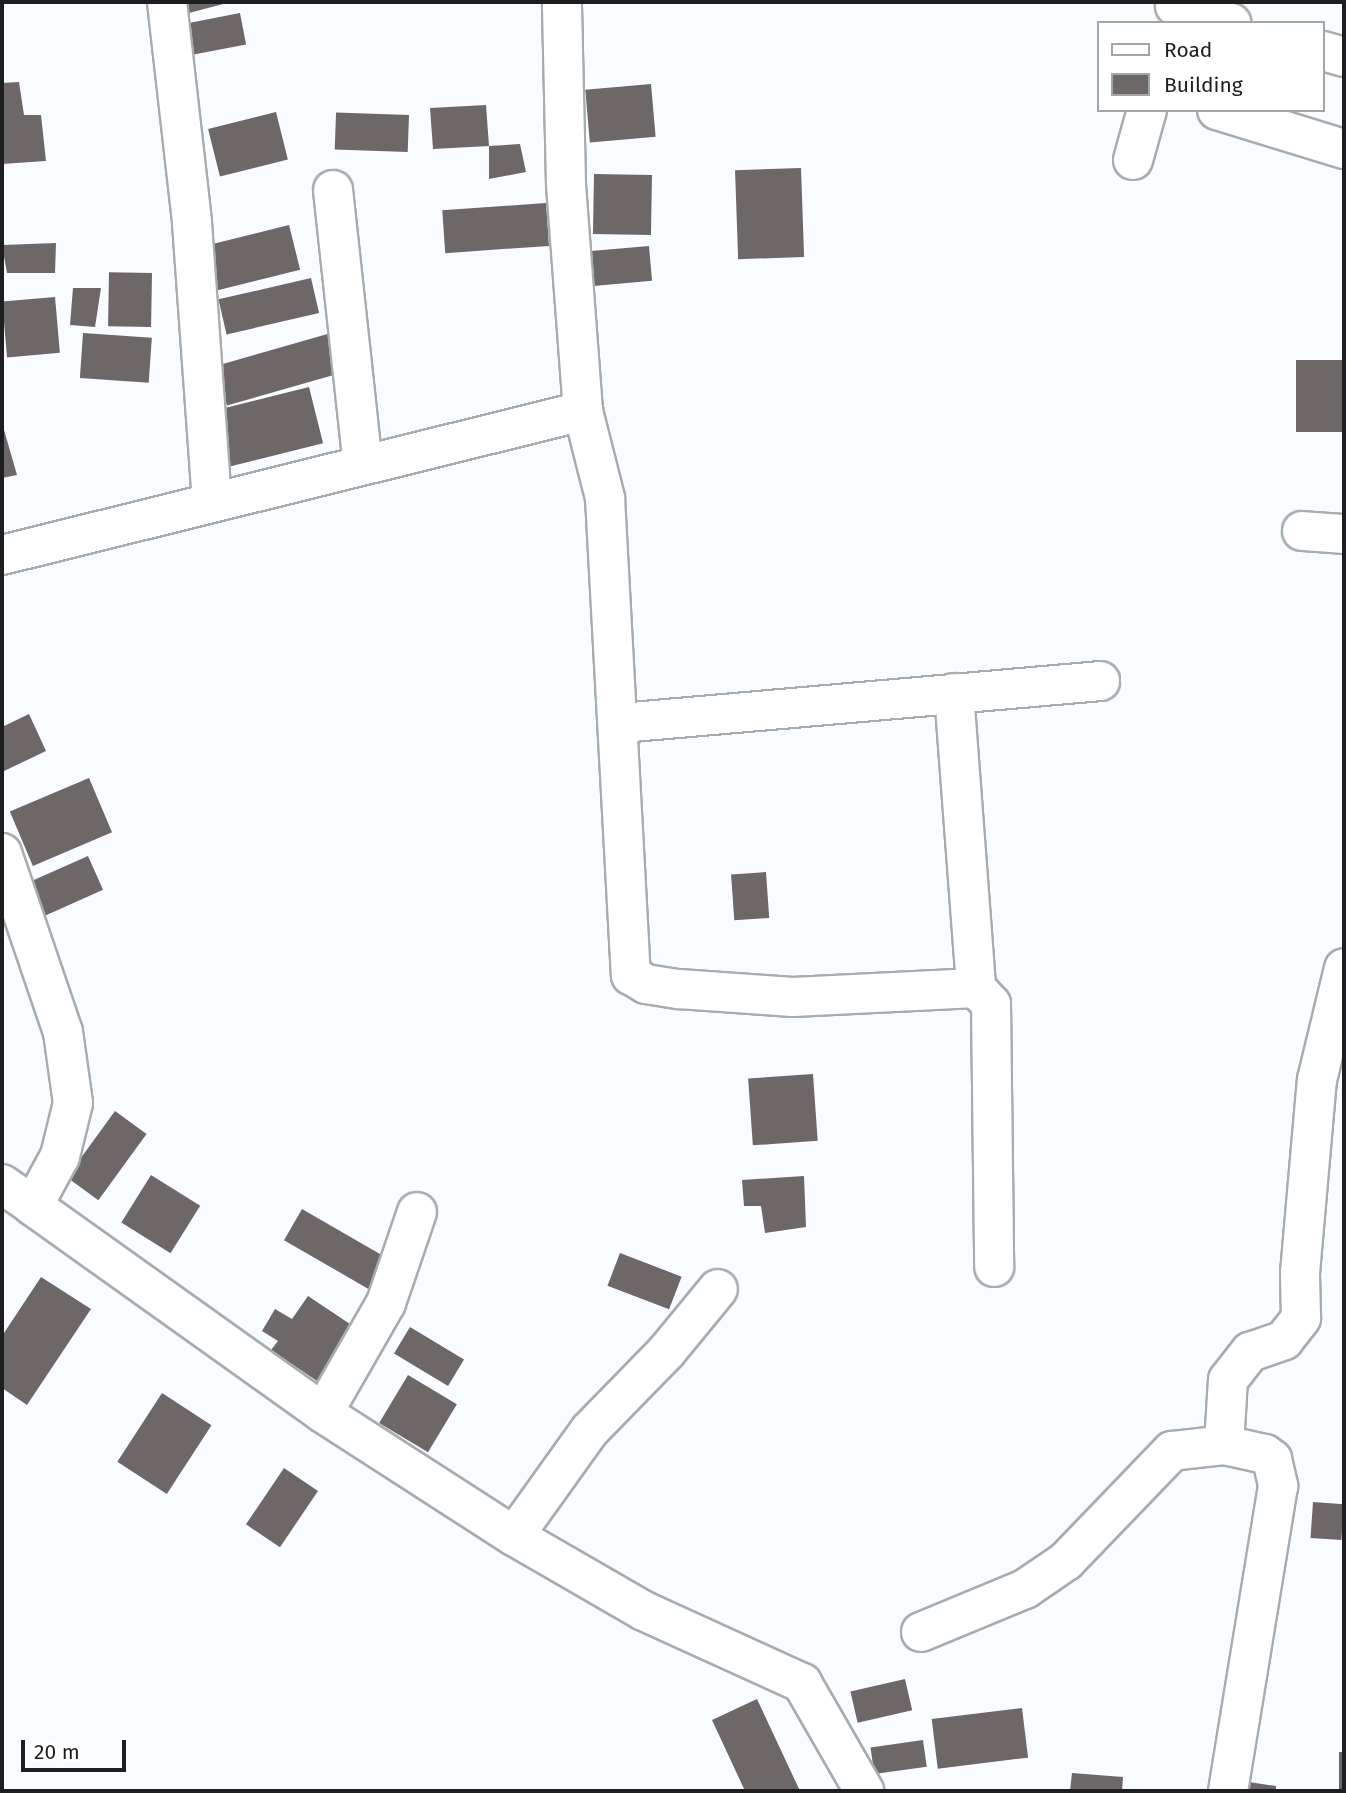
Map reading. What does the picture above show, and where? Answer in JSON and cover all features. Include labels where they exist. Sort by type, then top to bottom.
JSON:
[{"type":"street","points":[[167,2],[192,223],[212,500]]},
{"type":"street","points":[[562,2],[566,183],[583,411],[605,498],[607,591],[621,723],[631,975],[646,984],[679,989],[793,997],[976,988]]},
{"type":"street","points":[[1174,10],[1222,21]]},
{"type":"street","points":[[1325,52],[1344,57]]},
{"type":"street","points":[[1133,160],[1146,112]]},
{"type":"street","points":[[1224,112],[1344,149]]},
{"type":"street","points":[[333,190],[363,464]]},
{"type":"street","points":[[2,555],[212,500],[583,411]]},
{"type":"street","points":[[1302,531],[1344,534]]},
{"type":"street","points":[[621,723],[1100,681]]},
{"type":"street","points":[[954,692],[976,988],[992,1004],[994,1267]]},
{"type":"street","points":[[2,853],[63,1032],[72,1103],[60,1156],[33,1206]]},
{"type":"street","points":[[1224,1445],[1228,1380],[1250,1352],[1284,1340],[1301,1318],[1300,1273],[1317,1080],[1344,968]]},
{"type":"street","points":[[2,1184],[323,1413],[514,1536],[643,1611],[803,1683],[864,1791]]},
{"type":"street","points":[[323,1413],[386,1303],[417,1212]]},
{"type":"street","points":[[514,1536],[590,1430],[667,1351],[718,1289]]},
{"type":"street","points":[[921,1632],[1025,1589],[1066,1561],[1172,1451],[1224,1445],[1265,1454],[1272,1460],[1278,1486],[1228,1791]]},
{"type":"building","points":[[187,2],[227,2],[227,3],[189,13]]},
{"type":"building","points":[[240,13],[246,44],[191,55],[185,24]]},
{"type":"building","points":[[19,82],[24,115],[41,115],[46,161],[2,164],[2,83]]},
{"type":"building","points":[[651,84],[656,137],[590,143],[585,90]]},
{"type":"building","points":[[486,105],[489,146],[433,149],[430,108]]},
{"type":"building","points":[[276,112],[288,160],[220,176],[208,129]]},
{"type":"building","points":[[336,112],[409,115],[408,152],[335,149]]},
{"type":"building","points":[[520,144],[526,172],[489,179],[489,146]]},
{"type":"building","points":[[801,168],[804,257],[738,259],[735,170]]},
{"type":"building","points":[[594,174],[652,175],[651,235],[593,234]]},
{"type":"building","points":[[546,203],[549,246],[445,253],[442,210]]},
{"type":"building","points":[[289,225],[300,270],[216,291],[205,246]]},
{"type":"building","points":[[56,243],[55,273],[7,273],[2,245]]},
{"type":"building","points":[[649,246],[652,281],[582,287],[579,252]]},
{"type":"building","points":[[109,272],[152,273],[151,327],[108,326]]},
{"type":"building","points":[[311,278],[319,313],[227,334],[218,299]]},
{"type":"building","points":[[73,288],[101,288],[95,327],[70,325]]},
{"type":"building","points":[[55,297],[60,353],[7,357],[2,302]]},
{"type":"building","points":[[83,333],[152,338],[149,383],[80,378]]},
{"type":"building","points":[[331,333],[342,372],[227,405],[216,366]]},
{"type":"building","points":[[1296,360],[1344,360],[1344,432],[1296,432]]},
{"type":"building","points":[[309,387],[323,443],[230,467],[216,410]]},
{"type":"building","points":[[2,423],[17,475],[2,478]]},
{"type":"building","points":[[29,714],[46,751],[2,772],[2,727]]},
{"type":"building","points":[[89,778],[112,832],[33,866],[10,812]]},
{"type":"building","points":[[88,856],[103,890],[43,917],[28,883]]},
{"type":"building","points":[[766,872],[769,918],[734,920],[731,874]]},
{"type":"building","points":[[813,1074],[818,1141],[753,1145],[748,1079]]},
{"type":"building","points":[[115,1111],[147,1134],[98,1200],[67,1177]]},
{"type":"building","points":[[151,1175],[200,1206],[171,1253],[121,1222]]},
{"type":"building","points":[[804,1176],[806,1227],[765,1233],[761,1206],[744,1206],[742,1180]]},
{"type":"building","points":[[302,1209],[388,1258],[370,1290],[284,1240]]},
{"type":"building","points":[[620,1253],[682,1277],[669,1309],[607,1286]]},
{"type":"building","points":[[41,1277],[91,1309],[27,1405],[2,1388],[2,1336]]},
{"type":"building","points":[[308,1296],[359,1330],[323,1385],[271,1350],[278,1341],[262,1331],[275,1309],[292,1319]]},
{"type":"building","points":[[410,1327],[464,1359],[448,1386],[394,1354]]},
{"type":"building","points":[[408,1375],[457,1404],[428,1452],[379,1423]]},
{"type":"building","points":[[162,1393],[211,1425],[167,1494],[117,1462]]},
{"type":"building","points":[[284,1468],[318,1491],[280,1547],[246,1524]]},
{"type":"building","points":[[1313,1502],[1344,1504],[1341,1540],[1310,1538]]},
{"type":"building","points":[[905,1679],[912,1710],[858,1723],[850,1692]]},
{"type":"building","points":[[757,1699],[800,1791],[745,1791],[712,1720]]},
{"type":"building","points":[[1022,1708],[1028,1758],[938,1769],[932,1719]]},
{"type":"building","points":[[923,1740],[927,1767],[874,1774],[871,1747]]},
{"type":"building","points":[[1339,1752],[1344,1752],[1344,1791],[1339,1791]]},
{"type":"building","points":[[1072,1773],[1123,1777],[1122,1791],[1070,1791]]},
{"type":"building","points":[[1235,1780],[1276,1786],[1276,1791],[1234,1791]]}]
